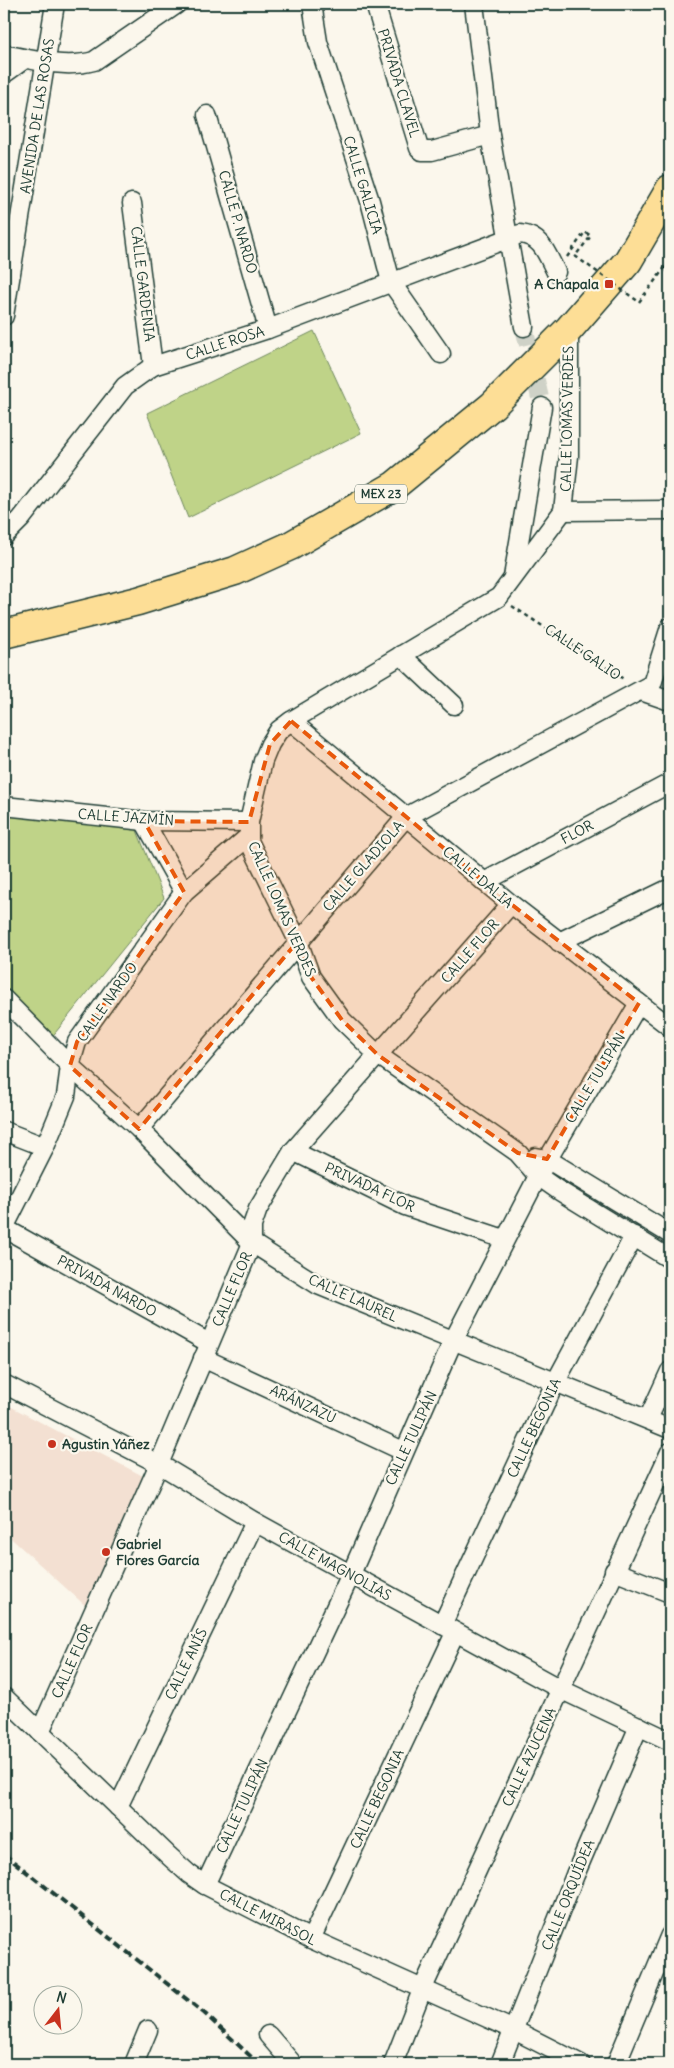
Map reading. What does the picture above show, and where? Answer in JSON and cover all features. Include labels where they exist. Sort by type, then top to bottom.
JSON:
[{"type":"highway","name":"MEX 23","points":[[4,634],[138,601],[234,571],[315,533],[394,486],[494,405],[568,329],[628,261],[667,202]]},
{"type":"street","name":"AVENIDA DE LAS ROSAS","points":[[4,316],[8,268],[55,4]]},
{"type":"street","points":[[4,54],[45,62],[79,65],[94,61],[177,4]]},
{"type":"street","name":"CALLE GALICIA","points":[[312,4],[318,42],[370,201],[390,282],[441,354]]},
{"type":"street","name":"PRIVADA CLAVEL","points":[[375,4],[419,148],[422,151],[432,151],[490,135]]},
{"type":"street","points":[[474,4],[490,135],[524,327]]},
{"type":"street","points":[[4,74],[25,59]]},
{"type":"street","name":"CALLE P. NARDO","points":[[208,115],[268,329]]},
{"type":"street","name":"CALLE GARDENIA","points":[[132,203],[153,366]]},
{"type":"street","points":[[509,238],[520,234],[530,235],[539,240],[556,272]]},
{"type":"street","name":"CALLE ROSA","points":[[4,536],[21,519],[125,386],[153,366],[268,329],[509,238]]},
{"type":"street","name":"CALLE LOMAS VERDES","points":[[568,329],[569,456],[563,511],[512,582],[499,596],[279,730],[270,744],[258,780],[249,829],[256,857],[298,941],[311,977],[342,1020],[378,1055],[518,1153],[538,1176],[670,1259]]},
{"type":"street","name":"CALLE LOMAS VERDES","points":[[512,582],[542,407]]},
{"type":"street","points":[[563,511],[670,510]]},
{"type":"street","name":"CALLE GLADIOLA","points":[[139,1129],[406,817],[652,684],[670,627]]},
{"type":"street","points":[[401,655],[454,705]]},
{"type":"street","points":[[641,691],[670,701]]},
{"type":"street","name":"CALLE DALIA","points":[[291,721],[511,904],[670,1027]]},
{"type":"street","name":"FLOR","points":[[484,882],[670,783]]},
{"type":"street","name":"CALLE JAZMÍN","points":[[4,806],[144,821],[249,829]]},
{"type":"street","points":[[144,821],[184,892]]},
{"type":"street","name":"CALLE NARDO","points":[[4,1228],[45,1147],[66,1096],[70,1066],[77,1042],[184,892],[249,829]]},
{"type":"street","points":[[559,942],[666,890]]},
{"type":"street","name":"CALLE FLOR","points":[[40,1732],[159,1464],[252,1243],[252,1226],[258,1209],[293,1151],[511,904]]},
{"type":"street","name":"CALLE LAUREL","points":[[4,999],[70,1066],[139,1129],[252,1243],[318,1285],[670,1429]]},
{"type":"street","name":"CALLE TULIPÁN","points":[[205,1885],[351,1574],[403,1451],[428,1402],[453,1341],[547,1159],[639,1003]]},
{"type":"street","points":[[4,1131],[45,1147]]},
{"type":"street","name":"PRIVADA FLOR","points":[[293,1151],[405,1206],[504,1239]]},
{"type":"street","name":"CALLE LOMAS VERDES","points":[[518,1153],[547,1159],[670,1234]]},
{"type":"street","name":"PRIVADA NARDO","points":[[4,1228],[206,1350]]},
{"type":"street","name":"CALLE BEGONIA","points":[[312,1939],[555,1383],[634,1236]]},
{"type":"street","name":"ARÁNZAZU","points":[[206,1350],[403,1451]]},
{"type":"street","points":[[648,1419],[670,1371]]},
{"type":"street","name":"CALLE MAGNOLIAS","points":[[4,1384],[159,1464],[254,1522],[560,1690],[670,1741]]},
{"type":"street","name":"CALLE AZUCENA","points":[[393,2064],[422,1990],[670,1452]]},
{"type":"street","name":"CALLE ANÍS","points":[[118,1807],[254,1522]]},
{"type":"street","points":[[614,1571],[670,1593]]},
{"type":"street","name":"CALLE MIRASOL","points":[[4,1697],[189,1874],[205,1885],[312,1939],[514,2030],[581,2064]]},
{"type":"street","name":"CALLE ORQUÍDEA","points":[[500,2064],[575,1875],[639,1726]]},
{"type":"street","points":[[616,2064],[670,1935]]},
{"type":"street","points":[[134,2064],[148,2030]]},
{"type":"street","points":[[268,2035],[293,2064]]},
{"type":"path","points":[[556,272],[585,232],[591,236],[575,256],[639,302],[666,266],[670,279]]},
{"type":"path","name":"CALLE GALIO","points":[[499,596],[641,691]]},
{"type":"highlighted area","points":[[291,721],[511,904],[639,1003],[547,1159],[518,1153],[378,1055],[342,1020],[311,977],[298,941],[139,1129],[70,1066],[77,1042],[184,892],[144,821],[249,822],[270,744]]},
{"type":"shaded area","points":[[4,1403],[143,1476],[89,1609],[4,1532]]},
{"type":"green space","points":[[314,331],[361,433],[188,518],[147,413]]},
{"type":"green space","points":[[4,814],[136,828],[164,898],[51,1038],[4,992]]},
{"type":"tunnel","points":[[524,327],[542,407]]},
{"type":"railway","points":[[4,1854],[204,2013],[259,2064]]},
{"type":"place","name":"A Chapala","points":[[609,284]]},
{"type":"place","name":"Agustin Yáñez","points":[[52,1444]]},
{"type":"place","name":"Gabriel Flores García","points":[[106,1552]]}]
